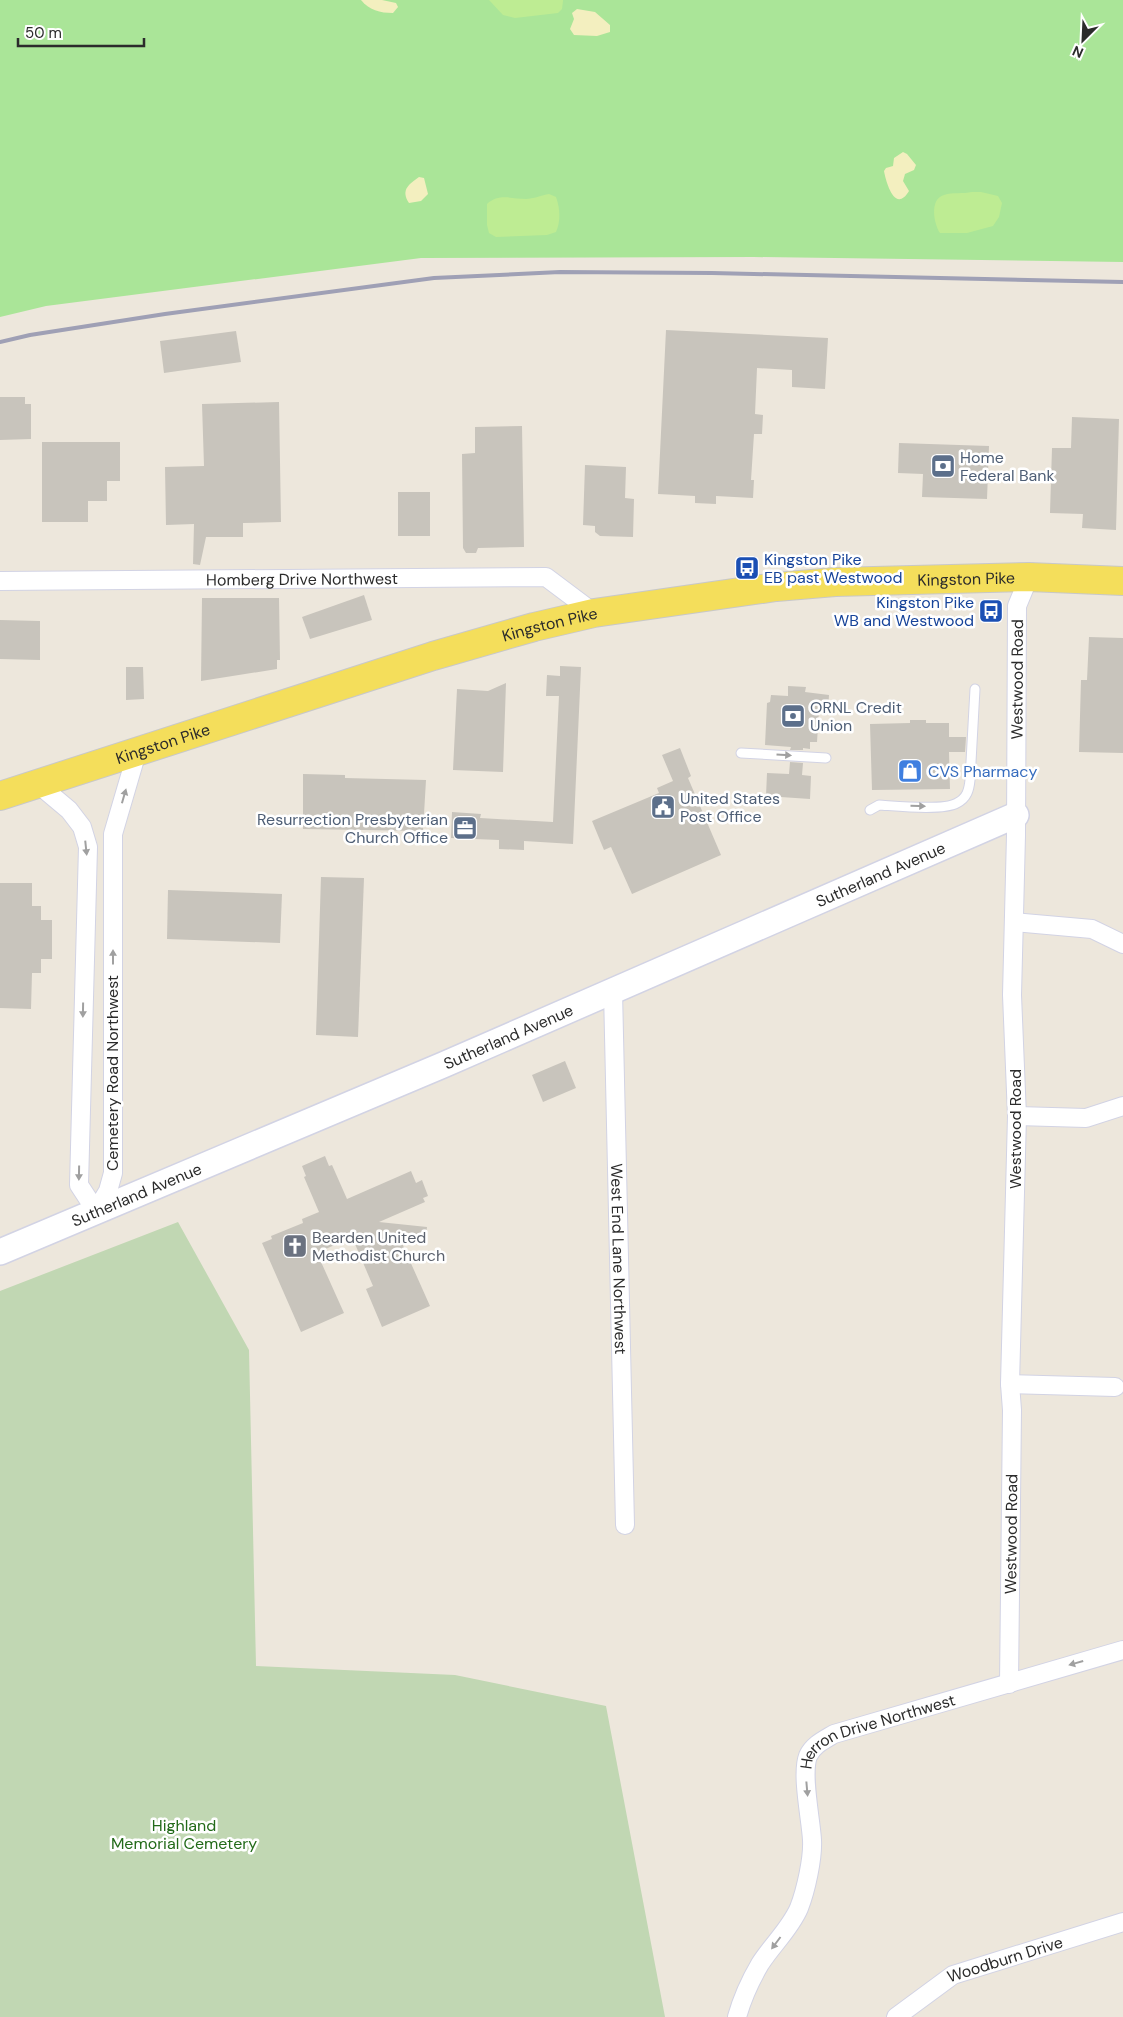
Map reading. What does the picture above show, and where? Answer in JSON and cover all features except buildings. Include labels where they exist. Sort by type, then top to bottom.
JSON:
[{"type":"main road","name":"Kingston Pike","points":[[0,796],[433,656],[534,626],[594,613],[776,587],[835,582],[1028,577],[1123,581]]},
{"type":"street","name":"Homberg Drive Northwest","points":[[0,581],[546,577],[594,613]]},
{"type":"street","name":"Westwood Road","points":[[1009,1684],[1012,1410],[1010,1384],[1017,1116],[1012,995],[1016,815],[1017,606],[1028,577]]},
{"type":"street","name":"Cemetery Road Northwest","points":[[38,784],[69,810],[82,827],[88,847],[79,1185],[96,1211],[108,1191],[114,1173],[113,834],[137,752]]},
{"type":"street","name":"Sutherland Avenue","points":[[0,1252],[401,1083],[1016,815]]},
{"type":"street","points":[[1014,922],[1092,930],[1123,944]]},
{"type":"street","name":"West End Lane Northwest","points":[[613,991],[626,1525]]},
{"type":"street","points":[[1017,1116],[1086,1118],[1123,1106]]},
{"type":"street","points":[[1010,1384],[1115,1387]]},
{"type":"street","name":"Herron Drive Northwest","points":[[737,2017],[743,1998],[760,1964],[793,1921],[800,1906],[808,1875],[812,1843],[806,1773],[808,1756],[818,1743],[834,1734],[1123,1650]]},
{"type":"street","name":"Woodburn Drive","points":[[896,2017],[953,1975],[1123,1922]]},
{"type":"lane","points":[[870,810],[878,805],[945,807],[959,802],[965,797],[969,790],[970,780],[975,689]]},
{"type":"lane","points":[[741,753],[826,758]]},
{"type":"green space","points":[[0,0],[1123,0],[1123,262],[754,257],[421,258],[46,306],[0,317]]},
{"type":"green space","points":[[489,0],[563,1],[562,9],[558,13],[515,18],[503,15]]},
{"type":"green space","points":[[972,192],[998,196],[1002,203],[999,217],[993,226],[967,233],[940,233],[934,212],[936,201],[939,197],[947,194]]},
{"type":"green space","points":[[549,194],[556,197],[558,206],[559,219],[556,232],[547,235],[496,237],[489,233],[487,204],[496,199],[506,197],[529,199]]},
{"type":"green space","name":"Highland Memorial Cemetery","points":[[178,1222],[249,1350],[256,1666],[455,1675],[606,1706],[665,2017],[0,2017],[0,1291]]},
{"type":"sand","points":[[361,0],[382,0],[396,3],[398,7],[393,13],[384,12],[371,9]]},
{"type":"sand","points":[[577,9],[595,12],[610,25],[610,32],[597,36],[574,35],[570,29],[574,19],[572,13]]},
{"type":"sand","points":[[903,152],[916,165],[914,170],[905,174],[903,181],[909,191],[904,197],[899,199],[895,198],[892,194],[884,171],[886,168],[893,166],[894,158]]},
{"type":"sand","points":[[419,177],[424,178],[428,194],[421,201],[409,203],[406,198],[407,187]]},
{"type":"railway","points":[[0,342],[30,335],[165,314],[434,278],[560,272],[712,273],[1123,282]]},
{"type":"place","name":"Home Federal Bank","points":[[943,466]]},
{"type":"place","name":"Kingston Pike EB past Westwood","points":[[747,568]]},
{"type":"place","name":"Kingston Pike WB and Westwood","points":[[991,611]]},
{"type":"place","name":"ORNL Credit Union","points":[[793,716]]},
{"type":"place","name":"CVS Pharmacy","points":[[910,771]]},
{"type":"place","name":"United States Post Office","points":[[663,807]]},
{"type":"place","name":"Resurrection Presbyterian Church Office","points":[[465,828]]},
{"type":"place","name":"Bearden United Methodist Church","points":[[295,1246]]}]
